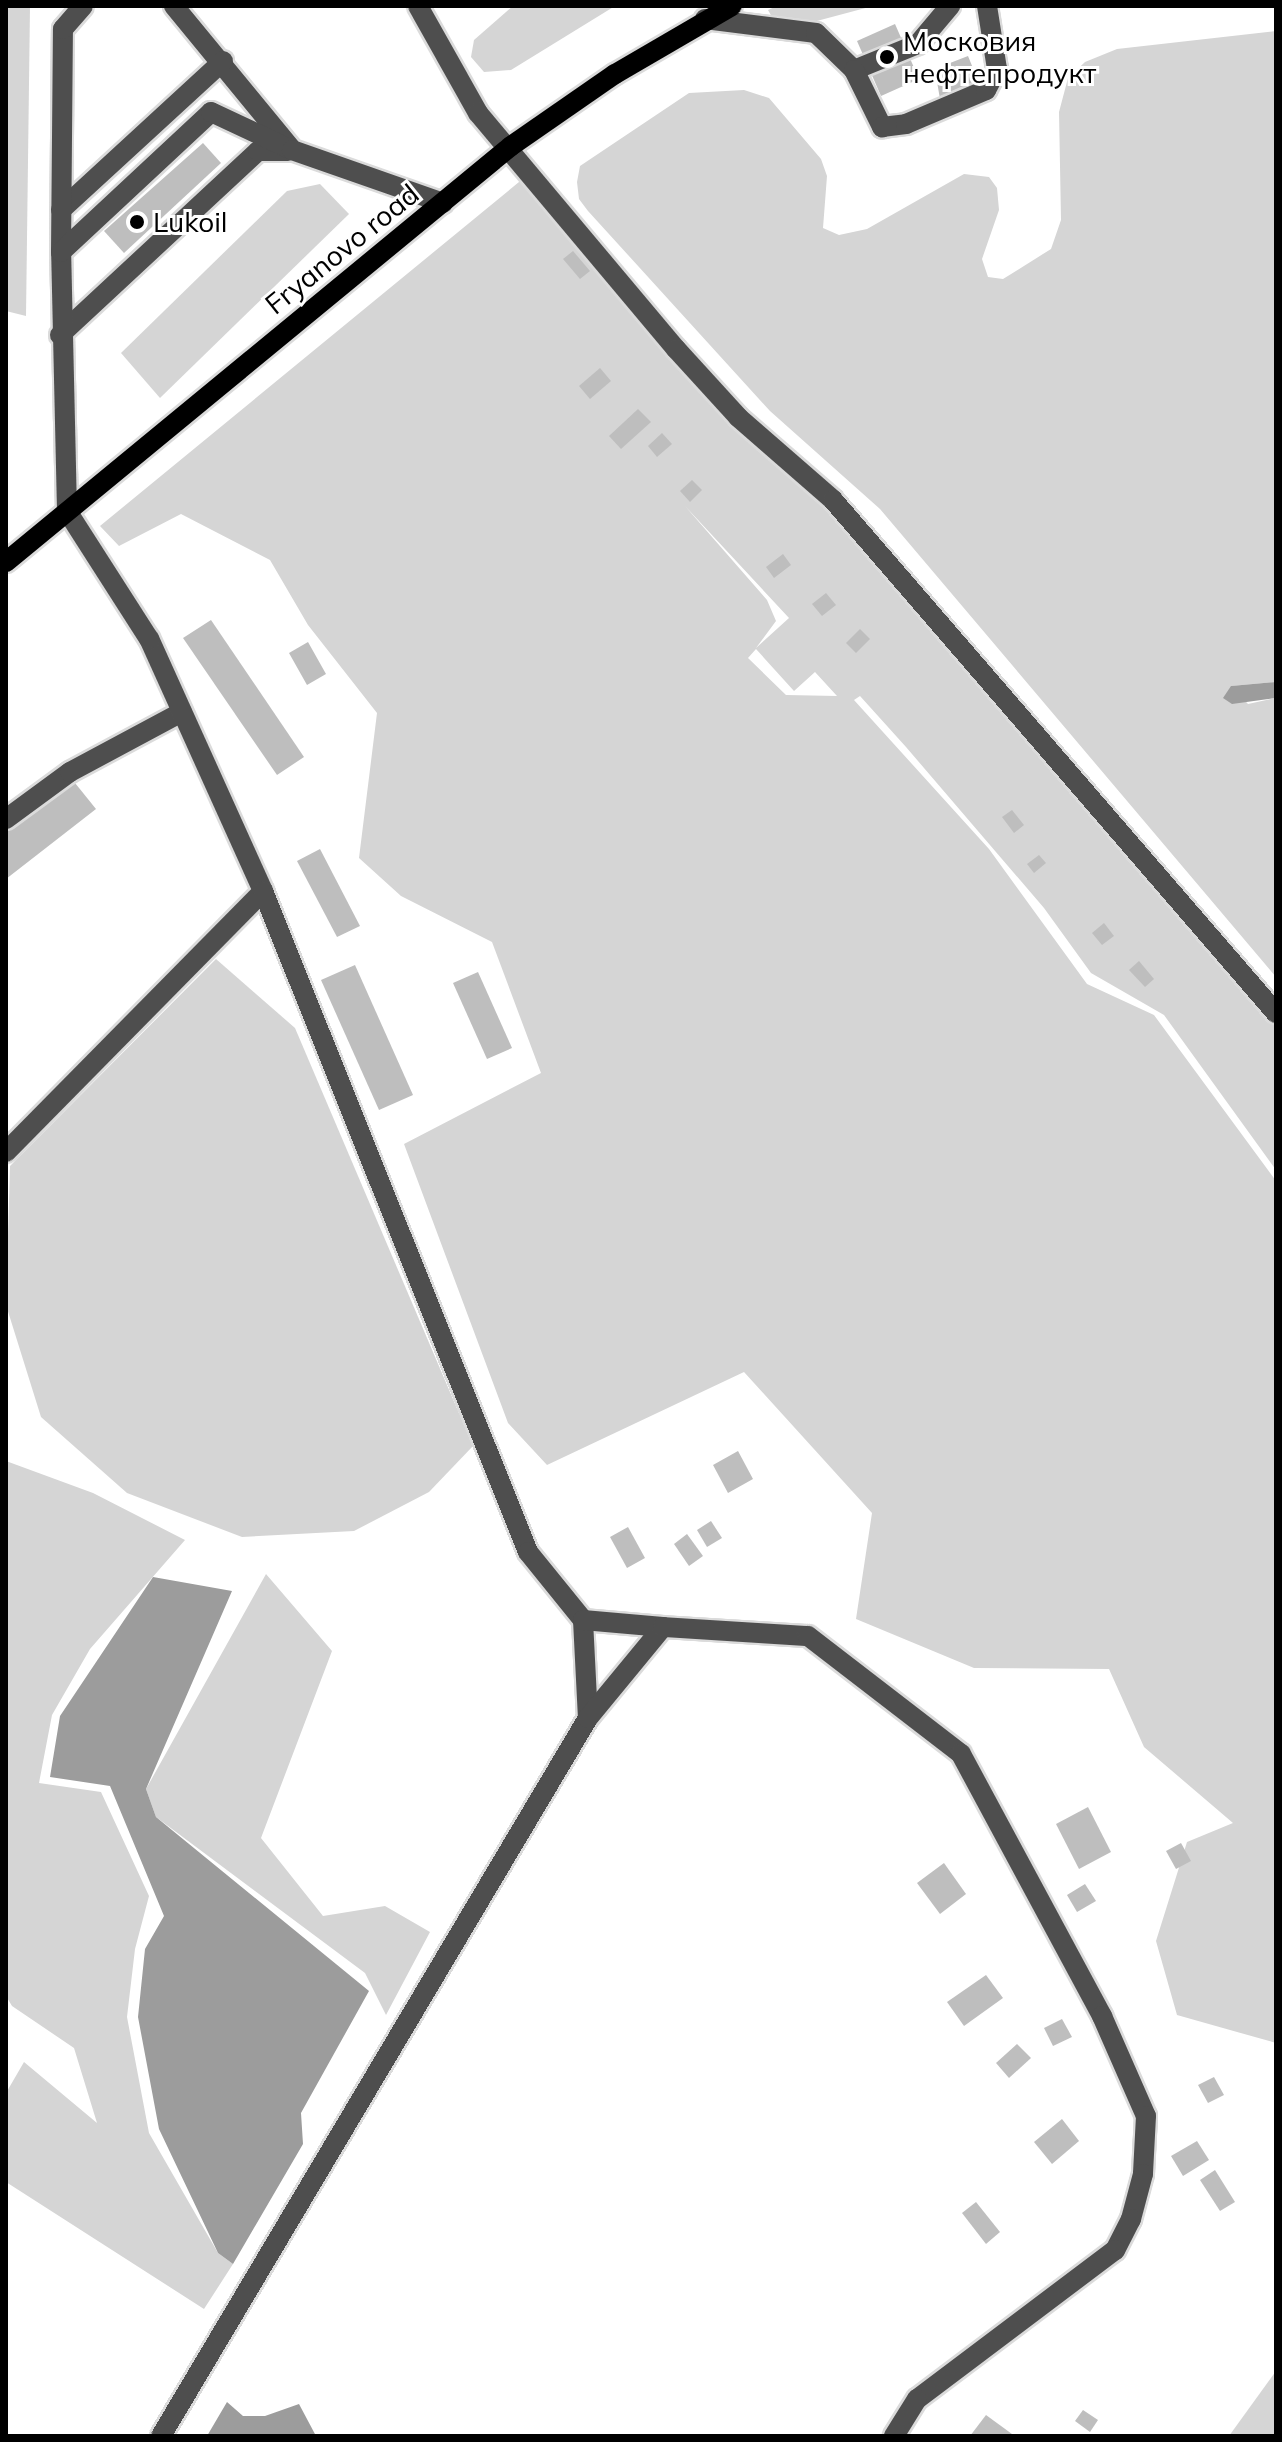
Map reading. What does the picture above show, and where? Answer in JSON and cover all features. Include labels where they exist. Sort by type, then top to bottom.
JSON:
[{"type":"main road","name":"Fryanovo road","points":[[6,562],[511,146],[705,19],[732,6]]},
{"type":"street","points":[[83,6],[63,29],[60,335],[67,511],[149,639],[263,891],[528,1552],[583,1620],[588,1718]]},
{"type":"street","points":[[174,6],[223,61],[292,150]]},
{"type":"street","points":[[418,6],[478,113],[511,146],[676,349],[738,417],[833,500],[1276,1013]]},
{"type":"street","points":[[854,70],[918,44],[950,6]]},
{"type":"street","points":[[705,19],[816,33],[854,70],[882,127],[906,124],[986,90],[997,69],[987,6]]},
{"type":"street","points":[[61,210],[223,61]]},
{"type":"street","points":[[61,252],[211,112],[292,150],[443,203]]},
{"type":"street","points":[[60,335],[258,151],[292,150]]},
{"type":"street","points":[[6,819],[70,772],[182,712]]},
{"type":"street","points":[[6,1152],[263,891]]},
{"type":"street","points":[[583,1620],[808,1636],[961,1754],[1102,2016],[1146,2116],[1143,2174],[1131,2219],[1115,2250],[917,2399],[894,2436]]},
{"type":"street","points":[[161,2436],[588,1718],[663,1627]]},
{"type":"shaded area","points":[[6,6],[30,6],[26,316],[6,311]]},
{"type":"shaded area","points":[[513,6],[615,6],[511,70],[484,72],[471,57],[474,40]]},
{"type":"shaded area","points":[[777,6],[873,6],[813,22],[773,19],[768,10]]},
{"type":"shaded area","points":[[1276,31],[1276,682],[1231,686],[1248,704],[1276,698],[1276,977],[880,509],[770,411],[588,211],[579,199],[577,182],[580,166],[689,93],[744,90],[769,98],[821,159],[827,176],[823,228],[839,235],[867,229],[964,174],[989,177],[997,188],[999,210],[982,259],[988,277],[1003,279],[1051,249],[1061,220],[1059,112],[1068,78],[1085,62],[1117,49]]},
{"type":"shaded area","points":[[530,173],[676,349],[833,500],[1276,1013],[1276,1170],[1164,1015],[1091,973],[1044,908],[906,747],[860,696],[854,700],[989,849],[1087,984],[1154,1015],[1276,1181],[1276,2043],[1177,2015],[1156,1941],[1187,1842],[1233,1823],[1144,1747],[1109,1669],[974,1668],[856,1619],[872,1513],[744,1372],[547,1465],[508,1423],[404,1144],[541,1073],[492,942],[401,896],[359,858],[377,713],[308,625],[270,560],[181,514],[119,546],[100,526]],"holes":[[[685,506],[789,618],[756,648],[776,621],[767,600]],[[756,649],[794,691],[815,672],[837,696],[786,695],[748,658]]]},
{"type":"shaded area","points":[[320,184],[349,214],[160,398],[121,353],[287,191]]},
{"type":"shaded area","points":[[1276,682],[1276,698],[1232,704],[1223,698],[1231,686]]},
{"type":"shaded area","points":[[216,959],[295,1028],[473,1446],[429,1492],[354,1531],[242,1537],[127,1493],[41,1417],[6,1305],[10,1166]]},
{"type":"shaded area","points":[[6,1461],[93,1493],[185,1540],[90,1649],[52,1715],[39,1783],[101,1792],[149,1896],[135,1949],[127,2017],[149,2133],[218,2253],[233,2264],[204,2309],[6,2182],[6,2093],[24,2062],[97,2123],[74,2048],[12,2006],[6,1996]]},
{"type":"shaded area","points":[[266,1574],[332,1651],[261,1838],[323,1916],[385,1906],[430,1932],[386,2015],[365,1973],[156,1817],[146,1789]]},
{"type":"shaded area","points":[[153,1577],[232,1591],[146,1789],[156,1817],[369,1991],[301,2113],[303,2144],[233,2264],[218,2253],[159,2129],[138,2017],[145,1949],[164,1916],[110,1786],[50,1777],[60,1716]]},
{"type":"shaded area","points":[[1276,2371],[1276,2436],[1229,2436]]},
{"type":"shaded area","points":[[227,2402],[243,2416],[265,2416],[299,2404],[316,2436],[207,2436]]},
{"type":"building","name":"Московия нефтепродукт","points":[[895,24],[919,79],[881,96],[857,41]]},
{"type":"building","points":[[968,56],[979,83],[940,99],[936,76],[952,69],[950,63]]},
{"type":"building","points":[[203,143],[221,163],[124,253],[104,231]]},
{"type":"building","points":[[573,251],[590,271],[580,279],[563,259]]},
{"type":"building","points":[[600,368],[611,381],[590,399],[579,386]]},
{"type":"building","points":[[638,409],[651,422],[621,449],[609,436]]},
{"type":"building","points":[[662,433],[672,444],[657,457],[648,446]]},
{"type":"building","points":[[692,480],[702,490],[690,502],[680,491]]},
{"type":"building","points":[[783,554],[791,565],[774,578],[766,567]]},
{"type":"building","points":[[826,593],[836,605],[822,616],[812,604]]},
{"type":"building","points":[[211,620],[304,757],[277,775],[183,638]]},
{"type":"building","points":[[860,629],[870,639],[856,653],[846,643]]},
{"type":"building","points":[[308,642],[326,674],[307,685],[289,653]]},
{"type":"building","points":[[71,778],[96,809],[6,879],[6,829]]},
{"type":"building","points":[[1012,810],[1024,825],[1014,833],[1002,817]]},
{"type":"building","points":[[320,849],[360,926],[337,937],[297,861]]},
{"type":"building","points":[[1039,855],[1046,863],[1034,873],[1027,864]]},
{"type":"building","points":[[1104,923],[1114,936],[1102,945],[1092,933]]},
{"type":"building","points":[[1139,961],[1154,979],[1145,987],[1129,970]]},
{"type":"building","points":[[355,965],[413,1095],[379,1110],[321,980]]},
{"type":"building","points":[[478,972],[512,1048],[487,1059],[453,983]]},
{"type":"building","points":[[738,1451],[753,1479],[728,1493],[713,1465]]},
{"type":"building","points":[[711,1521],[722,1538],[707,1547],[697,1530]]},
{"type":"building","points":[[628,1527],[645,1558],[627,1568],[610,1537]]},
{"type":"building","points":[[687,1534],[703,1556],[689,1566],[674,1544]]},
{"type":"building","points":[[1088,1807],[1111,1852],[1079,1869],[1056,1824]]},
{"type":"building","points":[[1181,1843],[1191,1861],[1176,1869],[1166,1851]]},
{"type":"building","points":[[944,1863],[966,1894],[940,1914],[917,1883]]},
{"type":"building","points":[[1085,1884],[1096,1901],[1077,1912],[1067,1895]]},
{"type":"building","points":[[986,1975],[1003,1998],[964,2026],[947,2002]]},
{"type":"building","points":[[1062,2019],[1072,2037],[1053,2046],[1044,2028]]},
{"type":"building","points":[[1017,2044],[1031,2058],[1009,2078],[996,2063]]},
{"type":"building","points":[[1214,2077],[1224,2095],[1208,2103],[1198,2085]]},
{"type":"building","points":[[1062,2119],[1079,2141],[1052,2164],[1034,2142]]},
{"type":"building","points":[[1197,2141],[1209,2160],[1183,2176],[1171,2156]]},
{"type":"building","points":[[1215,2170],[1235,2202],[1220,2211],[1200,2180]]},
{"type":"building","points":[[976,2202],[1000,2232],[986,2244],[962,2213]]},
{"type":"building","points":[[1083,2410],[1098,2420],[1090,2432],[1075,2421]]},
{"type":"building","points":[[986,2415],[1012,2434],[1011,2436],[970,2436]]},
{"type":"place","name":"Московия нефтепродукт","points":[[887,57]]},
{"type":"place","name":"Lukoil","points":[[137,222]]}]
